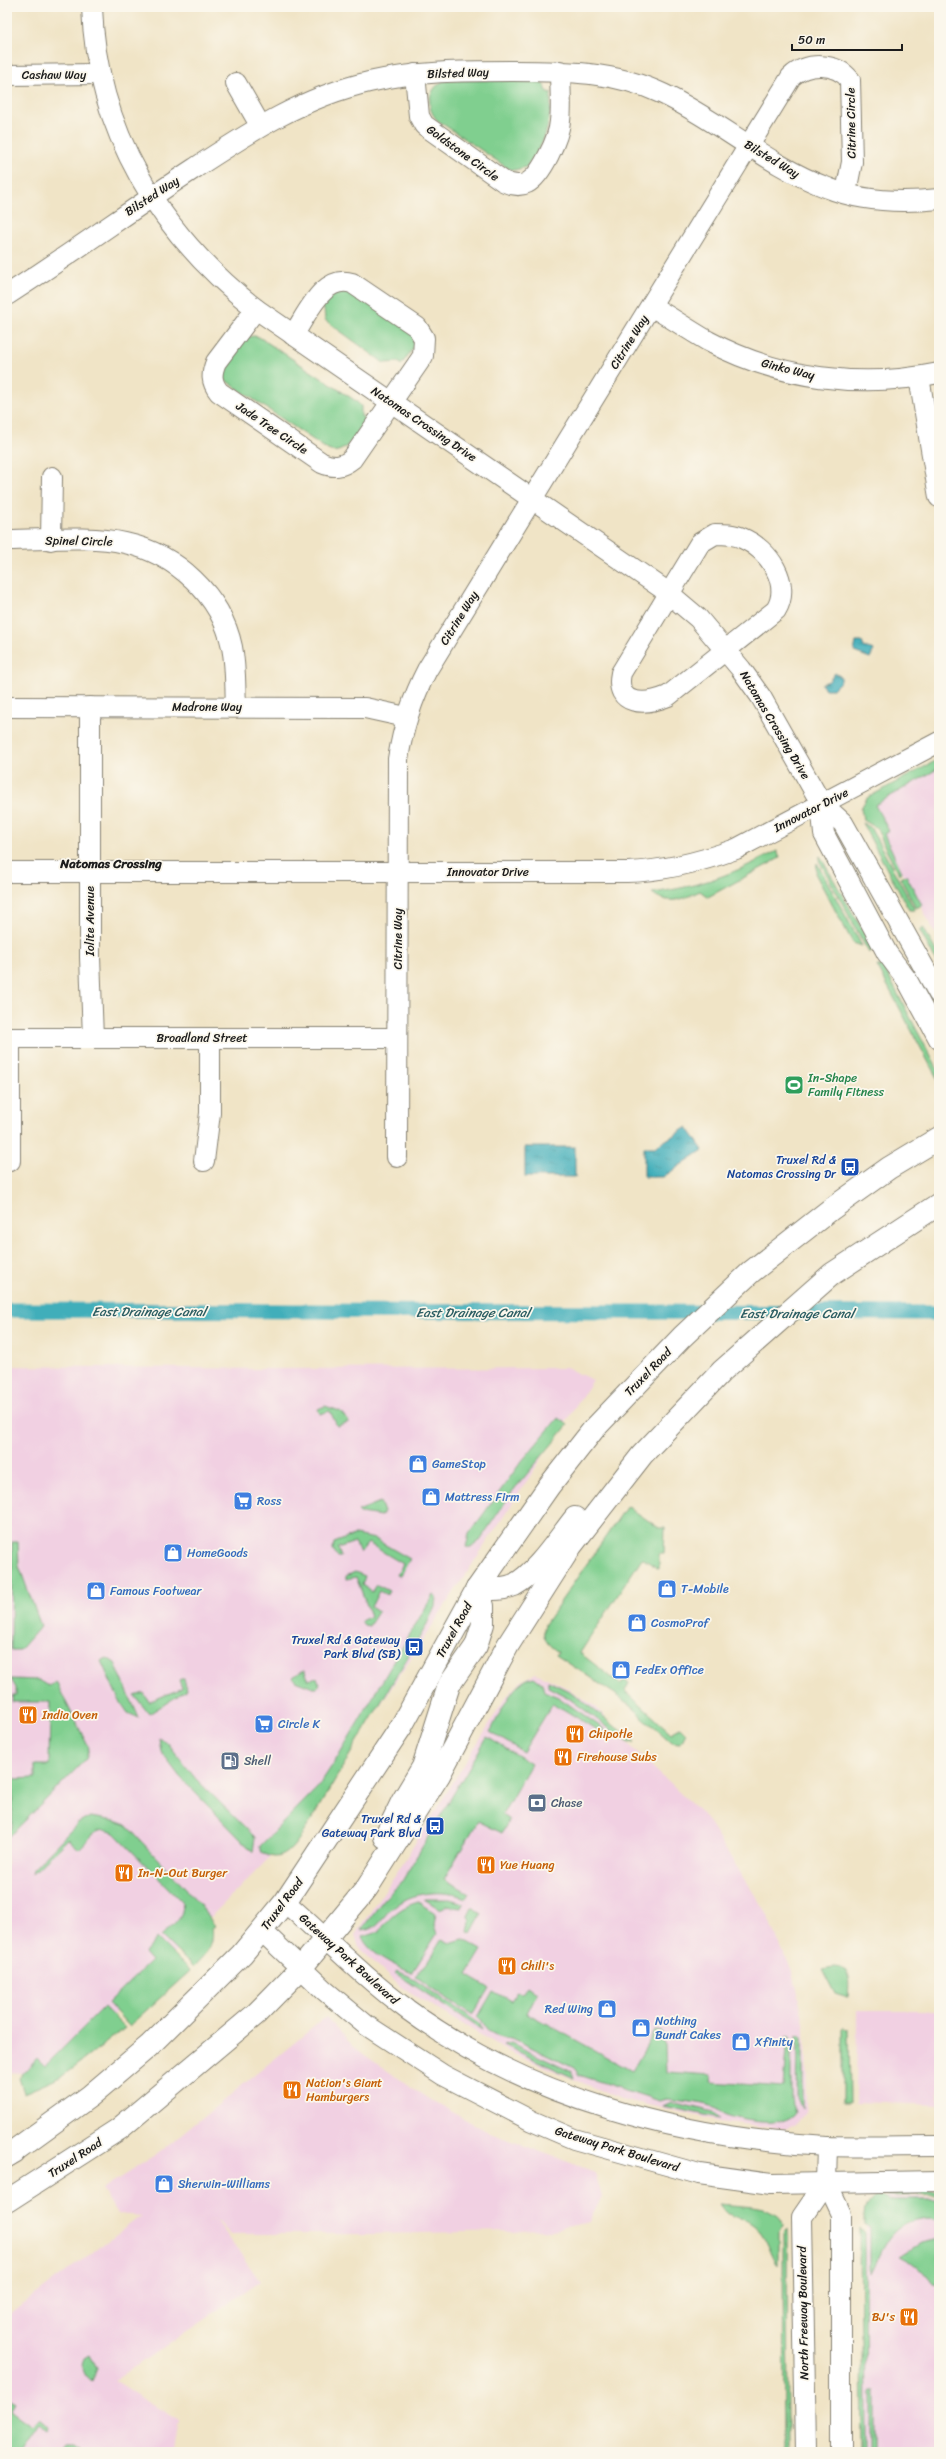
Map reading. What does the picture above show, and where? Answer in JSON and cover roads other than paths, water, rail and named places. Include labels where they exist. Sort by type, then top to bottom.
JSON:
[{"type":"main road","name":"Truxel Road","points":[[9,2154],[90,2096],[149,2046],[210,1987],[262,1931],[285,1902],[401,1727],[477,1589],[549,1486],[593,1430],[626,1395],[750,1272],[830,1210],[889,1168],[939,1138]]},
{"type":"main road","name":"Truxel Road","points":[[7,2202],[119,2129],[256,2014],[300,1968],[326,1939],[367,1888],[439,1775],[508,1645],[571,1546],[642,1455],[722,1371],[832,1274],[939,1204]]},
{"type":"main road","points":[[352,1905],[402,1802],[423,1767],[449,1685],[476,1646],[483,1624],[483,1606],[477,1589],[503,1588],[515,1584],[532,1570],[615,1467],[652,1429],[676,1418]]},
{"type":"street","name":"Natomas Crossing Drive","points":[[92,7],[94,36],[100,74],[118,131],[135,169],[151,197],[177,233],[200,260],[256,309],[533,498],[670,595],[698,618],[726,649],[761,697],[821,803],[843,823],[939,994]]},
{"type":"street","name":"Citrine Circle","points":[[749,146],[791,77],[798,70],[805,68],[831,67],[839,69],[850,80],[851,85],[852,162],[846,192]]},
{"type":"street","name":"Bilsted Way","points":[[7,295],[77,250],[108,225],[260,125],[328,94],[368,82],[415,74],[458,71],[560,71],[608,76],[656,91],[802,177],[828,188],[880,200],[908,202],[939,199]]},
{"type":"street","name":"Goldstone Circle","points":[[415,74],[420,116],[424,125],[503,181],[517,185],[527,183],[534,177],[551,150],[558,135],[560,120],[560,71]]},
{"type":"street","name":"Cashaw Way","points":[[7,75],[100,74]]},
{"type":"street","points":[[236,83],[260,125]]},
{"type":"street","name":"Citrine Way","points":[[397,1157],[398,759],[406,717],[414,695],[427,670],[749,146]]},
{"type":"street","name":"Jade Tree Circle","points":[[256,309],[216,362],[212,371],[214,386],[219,392],[316,459],[331,467],[339,467],[348,462],[423,356],[424,338],[417,327],[352,283],[345,281],[334,282],[326,288],[293,335]]},
{"type":"street","name":"Ginko Way","points":[[651,306],[708,340],[740,356],[773,367],[813,376],[842,380],[870,381],[919,377],[939,373]]},
{"type":"street","points":[[919,377],[939,497]]},
{"type":"street","points":[[51,540],[52,477]]},
{"type":"street","points":[[715,534],[742,538],[765,554],[778,575],[782,591],[781,601],[776,610],[726,649],[668,696],[658,700],[639,702],[625,697],[619,682],[621,673],[670,595],[700,543],[715,534]]},
{"type":"street","name":"Spinel Circle","points":[[7,540],[105,540],[124,543],[148,549],[185,571],[202,588],[217,609],[226,627],[235,664],[236,707]]},
{"type":"street","name":"Madrone Way","points":[[7,707],[365,708],[406,717]]},
{"type":"street","name":"Iolite Avenue","points":[[90,707],[90,957],[93,1038]]},
{"type":"street","name":"Innovator Drive","points":[[7,872],[627,872],[664,870],[701,861],[736,848],[939,742]]},
{"type":"street","name":"Natomas Crossing Drive","points":[[821,803],[824,834],[887,952],[907,980],[939,1039]]},
{"type":"street","points":[[9,1038],[10,1161]]},
{"type":"street","name":"Broadland Street","points":[[9,1038],[397,1038]]},
{"type":"street","points":[[204,1161],[210,1113],[210,1038]]},
{"type":"street","name":"Gateway Park Boulevard","points":[[285,1902],[354,1966],[408,2010],[486,2061],[549,2088],[614,2110],[708,2133],[827,2146],[939,2146]]},
{"type":"street","name":"Gateway Park Boulevard","points":[[262,1931],[300,1968],[366,2025],[443,2075],[532,2121],[574,2139],[699,2174],[771,2184],[939,2181]]},
{"type":"street","points":[[827,2146],[826,2182],[841,2214],[841,2452]]},
{"type":"street","name":"North Freeway Boulevard","points":[[806,2452],[802,2217],[826,2182]]},
{"type":"water","points":[[856,642],[862,642],[864,647],[874,650],[870,658],[854,652]]},
{"type":"water","points":[[835,673],[841,677],[841,681],[833,689],[825,689],[821,684],[829,681]]},
{"type":"water","points":[[687,1127],[703,1150],[663,1177],[644,1177],[644,1147],[655,1147]]},
{"type":"water","points":[[525,1147],[575,1147],[575,1177],[525,1177]]},
{"type":"waterway","name":"East Drainage Canal","points":[[7,1310],[939,1313]]},
{"type":"place","name":"In-Shape Family Fitness","points":[[794,1085]]},
{"type":"place","name":"Truxel Rd & Natomas Crossing Dr","points":[[850,1167]]},
{"type":"place","name":"GameStop","points":[[418,1464]]},
{"type":"place","name":"Mattress Firm","points":[[431,1497]]},
{"type":"place","name":"Ross","points":[[243,1501]]},
{"type":"place","name":"HomeGoods","points":[[173,1553]]},
{"type":"place","name":"T-Mobile","points":[[667,1589]]},
{"type":"place","name":"Famous Footwear","points":[[96,1591]]},
{"type":"place","name":"CosmoProf","points":[[637,1623]]},
{"type":"place","name":"Truxel Rd & Gateway Park Blvd (SB)","points":[[414,1647]]},
{"type":"place","name":"FedEx Office","points":[[621,1670]]},
{"type":"place","name":"India Oven","points":[[28,1715]]},
{"type":"place","name":"Circle K","points":[[264,1724]]},
{"type":"place","name":"Chipotle","points":[[575,1734]]},
{"type":"place","name":"Firehouse Subs","points":[[563,1757]]},
{"type":"place","name":"Shell","points":[[230,1761]]},
{"type":"place","name":"Chase","points":[[537,1803]]},
{"type":"place","name":"Truxel Rd & Gateway Park Blvd","points":[[435,1826]]},
{"type":"place","name":"Yue Huang","points":[[486,1865]]},
{"type":"place","name":"In-N-Out Burger","points":[[124,1873]]},
{"type":"place","name":"Chili's","points":[[507,1966]]},
{"type":"place","name":"Red Wing","points":[[607,2009]]},
{"type":"place","name":"Nothing Bundt Cakes","points":[[641,2028]]},
{"type":"place","name":"Xfinity","points":[[741,2042]]},
{"type":"place","name":"Nation's Giant Hamburgers","points":[[292,2090]]},
{"type":"place","name":"Sherwin-Williams","points":[[164,2184]]},
{"type":"place","name":"BJ's","points":[[909,2317]]},
{"type":"district","name":"Natomas Crossing","points":[[111,863]]}]
